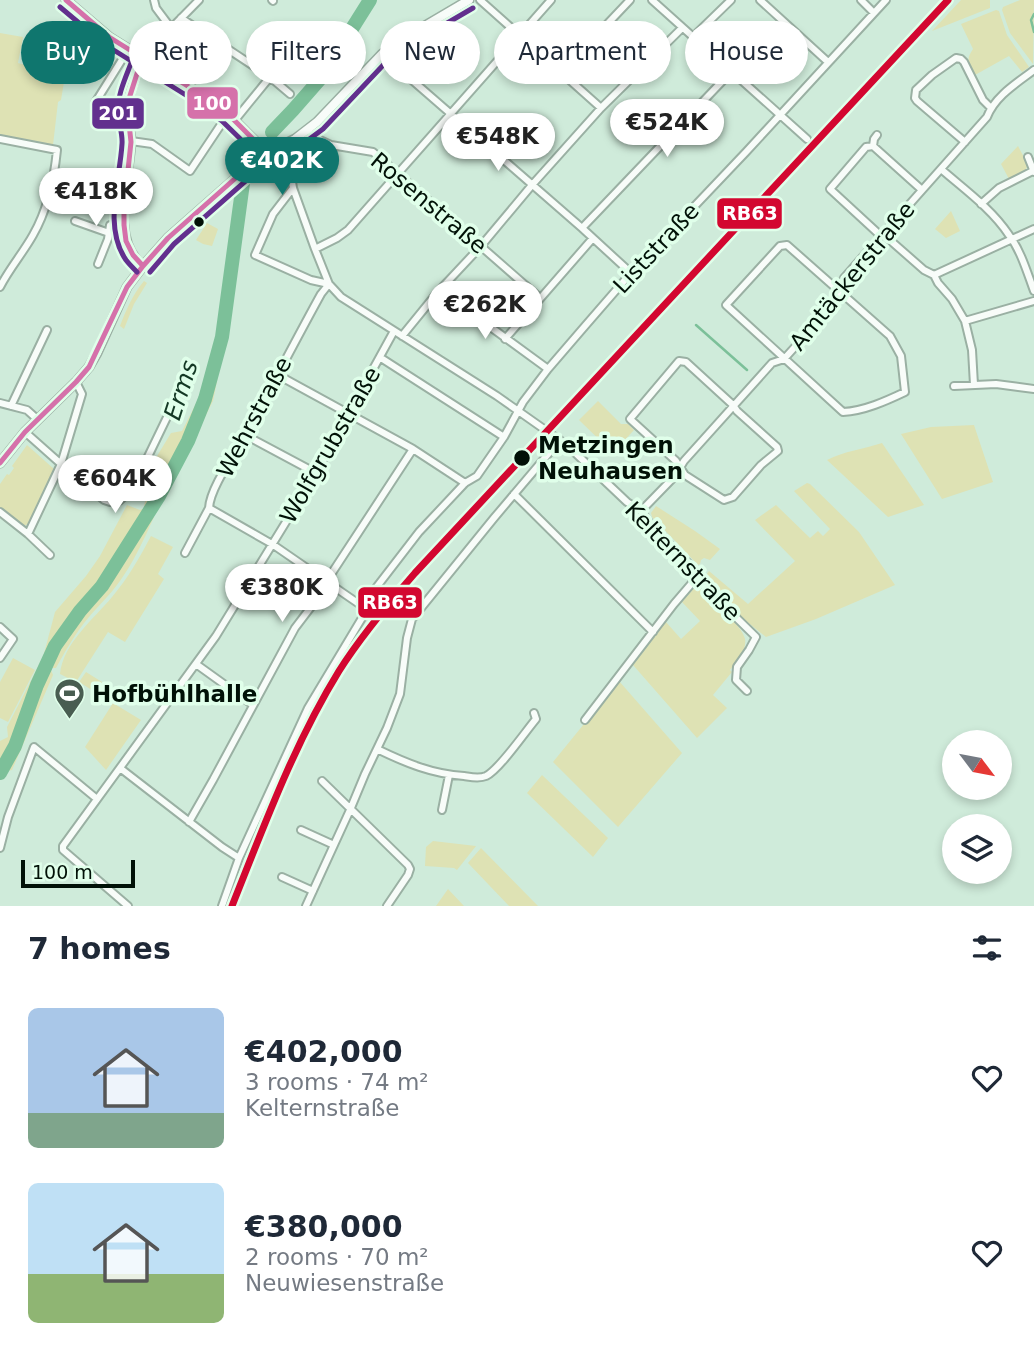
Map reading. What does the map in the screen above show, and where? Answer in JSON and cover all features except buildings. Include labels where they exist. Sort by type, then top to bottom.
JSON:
[{"type":"street","points":[[66,0],[128,50],[95,103]]},
{"type":"street","points":[[154,0],[156,8],[166,21]]},
{"type":"street","points":[[178,21],[199,0]]},
{"type":"street","points":[[433,21],[469,0]]},
{"type":"street","points":[[480,0],[503,21]]},
{"type":"street","points":[[532,21],[551,0]]},
{"type":"street","points":[[610,21],[630,0]]},
{"type":"street","points":[[652,0],[685,30]]},
{"type":"street","points":[[709,21],[731,0]]},
{"type":"street","points":[[760,0],[828,62]]},
{"type":"street","points":[[861,0],[874,13]]},
{"type":"street","name":"Liststraße","points":[[222,906],[239,858],[308,708],[362,618],[362,606],[419,531],[465,483],[477,476],[504,437],[523,402],[548,369],[631,273],[886,0]]},
{"type":"street","points":[[181,18],[246,61]]},
{"type":"street","points":[[402,336],[601,108],[682,28]]},
{"type":"street","points":[[0,463],[25,432],[76,382],[92,362],[127,287],[168,238],[256,160],[307,130],[380,56]]},
{"type":"street","points":[[964,142],[917,101],[916,90],[956,58],[961,59],[990,108]]},
{"type":"street","points":[[315,248],[345,233],[494,64]]},
{"type":"street","name":"Amtäckerstraße","points":[[642,511],[675,476],[684,461],[733,405],[772,363],[784,359],[834,304],[844,278],[987,117],[990,108],[1008,90],[1034,71]]},
{"type":"street","points":[[134,84],[126,107],[131,141],[123,221],[128,248],[142,266]]},
{"type":"street","points":[[184,84],[231,117],[291,176]]},
{"type":"street","points":[[131,141],[152,144],[190,171],[231,117],[263,84]]},
{"type":"street","points":[[278,84],[290,94]]},
{"type":"street","points":[[416,84],[631,273]]},
{"type":"street","points":[[574,84],[601,108]]},
{"type":"street","points":[[582,229],[720,84]]},
{"type":"street","points":[[747,84],[807,139]]},
{"type":"street","name":"Rosenstraße","points":[[307,130],[331,145],[373,152],[540,298]]},
{"type":"street","points":[[873,146],[877,135]]},
{"type":"street","points":[[0,139],[57,150],[47,205],[34,233],[0,287]]},
{"type":"street","name":"Kelternstraße","points":[[282,146],[289,162],[293,188],[329,284],[341,297],[560,440],[627,502],[642,511],[654,529],[692,567],[704,586],[756,637],[737,667],[736,680],[747,691]]},
{"type":"street","points":[[873,146],[922,190]]},
{"type":"street","points":[[873,146],[866,147],[830,189],[924,270],[934,275],[952,299],[965,321],[972,350],[974,385]]},
{"type":"street","points":[[981,204],[999,188],[1034,171],[1028,156]]},
{"type":"street","points":[[941,169],[981,204],[1012,239],[1034,291]]},
{"type":"street","points":[[293,188],[273,214],[255,255],[311,280],[329,284]]},
{"type":"street","points":[[75,221],[109,233]]},
{"type":"street","points":[[97,264],[108,239],[110,225],[123,221]]},
{"type":"street","points":[[934,275],[1034,229]]},
{"type":"street","points":[[505,339],[593,238]]},
{"type":"street","points":[[787,245],[840,291],[890,336],[901,356],[905,392],[843,412],[726,305],[780,246],[787,245]]},
{"type":"street","name":"Wehrstraße","points":[[185,553],[209,508],[209,500],[276,374],[329,284]]},
{"type":"street","points":[[440,290],[548,369]]},
{"type":"street","points":[[965,321],[1034,300]]},
{"type":"street","points":[[11,406],[47,330]]},
{"type":"street","name":"Wolfgrubstraße","points":[[128,906],[62,848],[216,636],[316,473],[394,331]]},
{"type":"street","points":[[380,358],[504,437]]},
{"type":"street","points":[[679,361],[686,362],[777,447],[778,451],[761,465],[733,497],[724,500],[685,475],[680,467],[630,419],[679,361]]},
{"type":"street","points":[[276,374],[413,449],[465,483]]},
{"type":"street","points":[[28,534],[61,464],[82,394],[76,382]]},
{"type":"street","points":[[954,386],[996,384],[1034,389]]},
{"type":"street","points":[[0,403],[27,411],[37,419]]},
{"type":"street","points":[[25,432],[104,500],[110,502],[119,500],[128,493],[171,409]]},
{"type":"street","points":[[245,435],[316,473]]},
{"type":"street","points":[[306,906],[400,694],[412,619],[560,440]]},
{"type":"street","points":[[189,822],[295,628],[413,449]]},
{"type":"street","points":[[514,494],[653,632]]},
{"type":"street","points":[[209,508],[272,544],[362,606]]},
{"type":"street","points":[[0,512],[50,555]]},
{"type":"street","points":[[585,720],[698,576]]},
{"type":"street","points":[[0,627],[13,639],[0,658]]},
{"type":"street","points":[[196,664],[253,705]]},
{"type":"street","points":[[377,749],[430,771],[480,778],[494,771],[536,719],[534,713]]},
{"type":"street","points":[[0,848],[8,817],[34,747],[97,799]]},
{"type":"street","points":[[120,768],[239,858]]},
{"type":"street","points":[[442,810],[449,775]]},
{"type":"street","points":[[322,781],[408,865],[408,875],[387,906]]},
{"type":"street","points":[[300,830],[334,845]]},
{"type":"street","points":[[282,877],[313,891]]},
{"type":"green space","points":[[961,0],[990,0],[990,8],[932,31]]},
{"type":"green space","points":[[1020,0],[1034,0],[1033,64],[1010,33],[1002,10],[1003,7]]},
{"type":"green space","points":[[999,11],[1007,35],[1029,67],[1022,72],[1009,56],[975,75],[969,62],[973,49],[961,24]]},
{"type":"green space","points":[[0,33],[21,37],[18,63],[21,64],[21,84],[64,84],[61,100],[58,102],[53,145],[0,136]]},
{"type":"green space","points":[[1018,146],[1028,165],[1025,171],[1009,179],[1001,164]]},
{"type":"green space","points":[[951,211],[960,231],[946,238],[935,229]]},
{"type":"green space","points":[[207,223],[218,229],[212,246],[196,240]]},
{"type":"green space","points":[[144,281],[147,283],[134,304],[124,329],[120,326],[125,314]]},
{"type":"green space","points":[[218,376],[213,401],[159,508],[154,511],[144,506],[146,497],[137,489],[171,433],[182,431],[209,378]]},
{"type":"green space","points":[[598,401],[621,424],[628,424],[634,430],[613,453],[579,420]]},
{"type":"green space","points":[[974,425],[993,482],[942,499],[901,434],[931,427]]},
{"type":"green space","points":[[882,443],[924,505],[888,517],[827,460]]},
{"type":"green space","points":[[27,445],[54,469],[28,524],[21,526],[0,508],[0,484],[14,468],[12,466]]},
{"type":"green space","points":[[807,483],[859,532],[895,585],[766,637],[736,613],[707,584],[706,575],[709,571],[748,604],[795,561],[755,520],[776,505],[810,538],[818,531],[823,536],[830,529],[794,491]]},
{"type":"green space","points":[[127,505],[153,514],[151,524],[120,581],[84,623],[56,668],[53,668],[42,661],[55,612],[100,556]]},
{"type":"green space","points":[[656,506],[720,549],[710,560],[704,558],[698,565],[652,517],[651,513]]},
{"type":"green space","points":[[151,536],[173,547],[158,574],[164,579],[125,642],[108,632],[76,682],[60,674],[62,663],[73,642],[112,597]]},
{"type":"green space","points":[[696,586],[732,618],[745,639],[741,655],[730,670],[732,672],[713,695],[727,708],[697,738],[633,665],[666,622],[681,639],[700,621],[682,602]]},
{"type":"green space","points":[[13,658],[35,670],[8,722],[0,718],[0,682]]},
{"type":"green space","points":[[40,663],[51,670],[53,675],[12,770],[7,771],[0,780],[0,741],[8,737],[7,727]]},
{"type":"green space","points":[[86,672],[102,682],[95,692],[79,682]]},
{"type":"green space","points":[[619,681],[682,753],[618,827],[553,762]]},
{"type":"green space","points":[[113,703],[141,720],[106,770],[85,747]]},
{"type":"green space","points":[[542,775],[608,838],[593,857],[527,793]]},
{"type":"green space","points":[[433,841],[476,846],[457,870],[425,866],[426,847]]},
{"type":"green space","points":[[481,848],[538,906],[509,906],[468,863]]},
{"type":"green space","points":[[448,889],[464,906],[436,906]]},
{"type":"waterway","name":"Erms","points":[[272,132],[321,78],[370,0]]},
{"type":"waterway","points":[[1034,14],[1031,20],[1034,32]]},
{"type":"waterway","name":"Erms","points":[[0,773],[15,746],[37,685],[55,646],[102,586],[159,496],[188,441],[205,399],[222,337],[243,183]]},
{"type":"waterway","points":[[696,325],[747,370]]},
{"type":"transit line","name":"100","points":[[66,0],[109,37],[228,114],[267,153]]},
{"type":"transit line","name":"RB63","points":[[232,906],[308,727],[356,645],[415,573],[948,0]]},
{"type":"transit line","name":"201","points":[[60,7],[104,44],[222,121],[261,159]]},
{"type":"transit line","name":"201","points":[[150,272],[174,244],[266,163],[300,146],[323,129],[388,60],[473,8]]},
{"type":"transit line","name":"201","points":[[129,68],[118,105],[122,144],[114,218],[119,247],[137,272]]},
{"type":"transit line","name":"100","points":[[134,84],[127,105],[131,142],[124,225],[126,241],[143,266]]},
{"type":"transit line","name":"100","points":[[0,463],[25,432],[89,367],[127,287],[143,266],[168,238],[267,153]]},
{"type":"place","name":"Metzingen Neuhausen","points":[[522,458]]},
{"type":"place","name":"Hofbühlhalle","points":[[69,721]]}]
